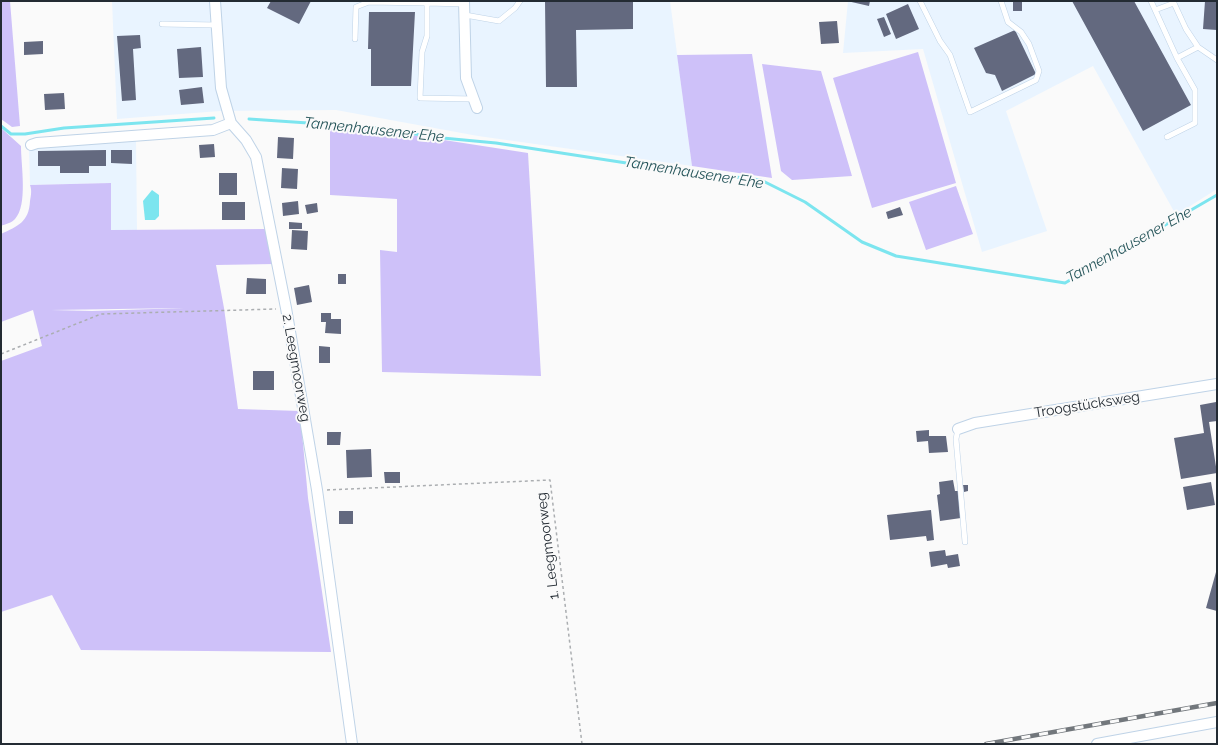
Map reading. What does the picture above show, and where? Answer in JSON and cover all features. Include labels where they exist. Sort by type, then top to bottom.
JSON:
[{"type":"street","name":"2. Leegmoorweg","points":[[215,1],[221,88],[231,123],[256,157],[286,308],[317,490],[352,744]]},
{"type":"street","points":[[465,2],[466,78],[475,104]]},
{"type":"street","points":[[31,145],[37,142],[213,130],[231,123]]},
{"type":"street","name":"Troogstücksweg","points":[[958,429],[976,423],[1217,384]]},
{"type":"street","points":[[1098,744],[1217,722]]},
{"type":"lane","points":[[465,15],[499,21],[515,8],[520,1]]},
{"type":"lane","points":[[920,1],[940,41],[950,55],[970,112],[1036,80],[1038,76],[1039,71],[1029,44],[1021,32],[1008,22],[1001,1]]},
{"type":"lane","points":[[1151,1],[1177,58],[1195,90],[1195,123],[1167,137]]},
{"type":"lane","points":[[355,39],[356,8],[369,2],[465,2]]},
{"type":"lane","points":[[1155,10],[1173,2],[1186,29],[1198,47],[1217,60]]},
{"type":"lane","points":[[427,3],[427,36],[422,52],[420,98],[475,104]]},
{"type":"lane","points":[[162,24],[216,25]]},
{"type":"lane","points":[[1177,58],[1198,47]]},
{"type":"lane","points":[[958,429],[956,439],[965,542]]},
{"type":"path","points":[[1,354],[101,314],[286,308]]},
{"type":"path","name":"1. Leegmoorweg","points":[[317,490],[550,480],[582,744]]},
{"type":"shaded area","points":[[1,1],[10,1],[20,126],[12,127],[1,119]]},
{"type":"shaded area","points":[[112,1],[670,1],[692,166],[478,136],[336,110],[220,111],[117,119]]},
{"type":"shaded area","points":[[848,1],[1217,1],[1217,189],[1176,215],[1093,66],[1006,111],[1047,231],[982,252],[923,49],[843,53]]},
{"type":"shaded area","points":[[918,52],[956,183],[872,208],[833,78]]},
{"type":"shaded area","points":[[752,54],[772,178],[692,166],[677,55]]},
{"type":"shaded area","points":[[762,64],[821,71],[852,176],[792,180],[781,171]]},
{"type":"shaded area","points":[[330,126],[392,132],[528,153],[541,376],[382,372],[380,250],[397,252],[397,199],[330,195]]},
{"type":"shaded area","points":[[1,128],[21,146],[23,195],[19,213],[14,220],[1,226]]},
{"type":"shaded area","points":[[136,139],[137,230],[111,230],[111,183],[30,185],[29,149],[39,144]]},
{"type":"shaded area","points":[[111,183],[111,230],[267,229],[274,264],[216,265],[224,308],[238,409],[300,411],[308,498],[331,652],[81,650],[52,595],[1,612],[1,361],[42,346],[33,310],[1,322],[1,234],[17,226],[25,219],[29,208],[31,193],[30,185]],"holes":[[[184,308],[92,311],[51,310]]]},
{"type":"shaded area","points":[[956,186],[973,234],[926,250],[909,202]]},
{"type":"water","points":[[152,190],[159,195],[159,216],[155,220],[145,220],[143,201]]},
{"type":"building","points":[[271,1],[311,1],[299,24],[267,8]]},
{"type":"building","points":[[545,1],[633,1],[633,29],[576,30],[577,87],[546,87]]},
{"type":"building","points":[[847,1],[870,1],[869,6]]},
{"type":"building","points":[[1013,1],[1022,2],[1022,11],[1013,11]]},
{"type":"building","points":[[1072,1],[1134,1],[1191,105],[1143,131]]},
{"type":"building","points":[[1205,1],[1217,1],[1217,30],[1203,29]]},
{"type":"building","points":[[908,4],[919,29],[896,39],[886,14]]},
{"type":"building","points":[[369,12],[415,12],[411,86],[371,86],[371,49],[368,49]]},
{"type":"building","points":[[884,17],[891,34],[884,37],[877,19]]},
{"type":"building","points":[[837,21],[839,43],[821,44],[819,22]]},
{"type":"building","points":[[1015,30],[1036,74],[1002,91],[995,75],[986,73],[974,48]]},
{"type":"building","points":[[140,35],[141,48],[133,49],[136,100],[122,101],[117,36]]},
{"type":"building","points":[[43,41],[43,54],[24,55],[24,42]]},
{"type":"building","points":[[201,47],[203,77],[179,78],[177,49]]},
{"type":"building","points":[[202,87],[204,103],[181,105],[179,90]]},
{"type":"building","points":[[64,93],[65,109],[45,110],[44,94]]},
{"type":"building","points":[[278,137],[294,138],[293,159],[277,158]]},
{"type":"building","points":[[214,144],[215,157],[200,158],[199,145]]},
{"type":"building","points":[[106,150],[106,166],[89,166],[89,173],[60,173],[60,166],[38,166],[38,151]]},
{"type":"building","points":[[111,150],[132,150],[132,164],[111,163]]},
{"type":"building","points":[[282,168],[298,169],[297,189],[281,188]]},
{"type":"building","points":[[219,173],[237,173],[237,195],[219,195]]},
{"type":"building","points":[[298,201],[299,214],[283,216],[282,203]]},
{"type":"building","points":[[222,202],[245,202],[245,220],[222,220]]},
{"type":"building","points":[[317,203],[318,212],[307,214],[305,205]]},
{"type":"building","points":[[900,207],[903,215],[888,219],[886,212]]},
{"type":"building","points":[[289,222],[302,223],[302,229],[289,229]]},
{"type":"building","points":[[292,230],[308,231],[307,250],[291,249]]},
{"type":"building","points":[[338,274],[346,274],[346,284],[338,284]]},
{"type":"building","points":[[247,278],[266,279],[266,294],[246,294]]},
{"type":"building","points":[[309,285],[312,302],[297,305],[294,288]]},
{"type":"building","points":[[321,313],[331,313],[331,319],[341,319],[341,334],[325,333],[326,322],[321,322]]},
{"type":"building","points":[[319,346],[330,347],[330,363],[319,363]]},
{"type":"building","points":[[253,371],[274,371],[274,390],[253,390]]},
{"type":"building","points":[[1216,402],[1217,421],[1209,422],[1217,473],[1181,479],[1174,438],[1204,433],[1200,405]]},
{"type":"building","points":[[929,430],[929,436],[946,436],[948,452],[929,453],[928,441],[917,442],[916,431]]},
{"type":"building","points":[[327,432],[341,432],[340,445],[327,445]]},
{"type":"building","points":[[371,449],[372,477],[347,478],[346,450]]},
{"type":"building","points":[[384,472],[400,472],[400,483],[385,483]]},
{"type":"building","points":[[953,480],[955,491],[958,491],[961,518],[940,521],[937,495],[940,494],[939,482]]},
{"type":"building","points":[[1211,482],[1215,505],[1187,510],[1183,487]]},
{"type":"building","points":[[963,485],[968,485],[968,491],[964,492]]},
{"type":"building","points":[[931,510],[934,540],[927,541],[926,536],[890,540],[887,515]]},
{"type":"building","points":[[339,511],[353,511],[353,524],[339,524]]},
{"type":"building","points":[[945,550],[946,556],[958,554],[960,566],[948,568],[947,564],[931,567],[929,552]]},
{"type":"building","points":[[1216,572],[1217,573],[1217,611],[1206,608]]},
{"type":"waterway","name":"Tannenhausener Ehe","points":[[1,126],[11,134],[25,134],[64,128],[214,118]]},
{"type":"waterway","name":"Tannenhausener Ehe","points":[[249,119],[382,128],[432,137],[496,143],[659,168],[761,180],[805,202],[862,242],[896,256],[1065,283],[1217,195]]},
{"type":"railway","points":[[986,744],[1217,703]]}]
